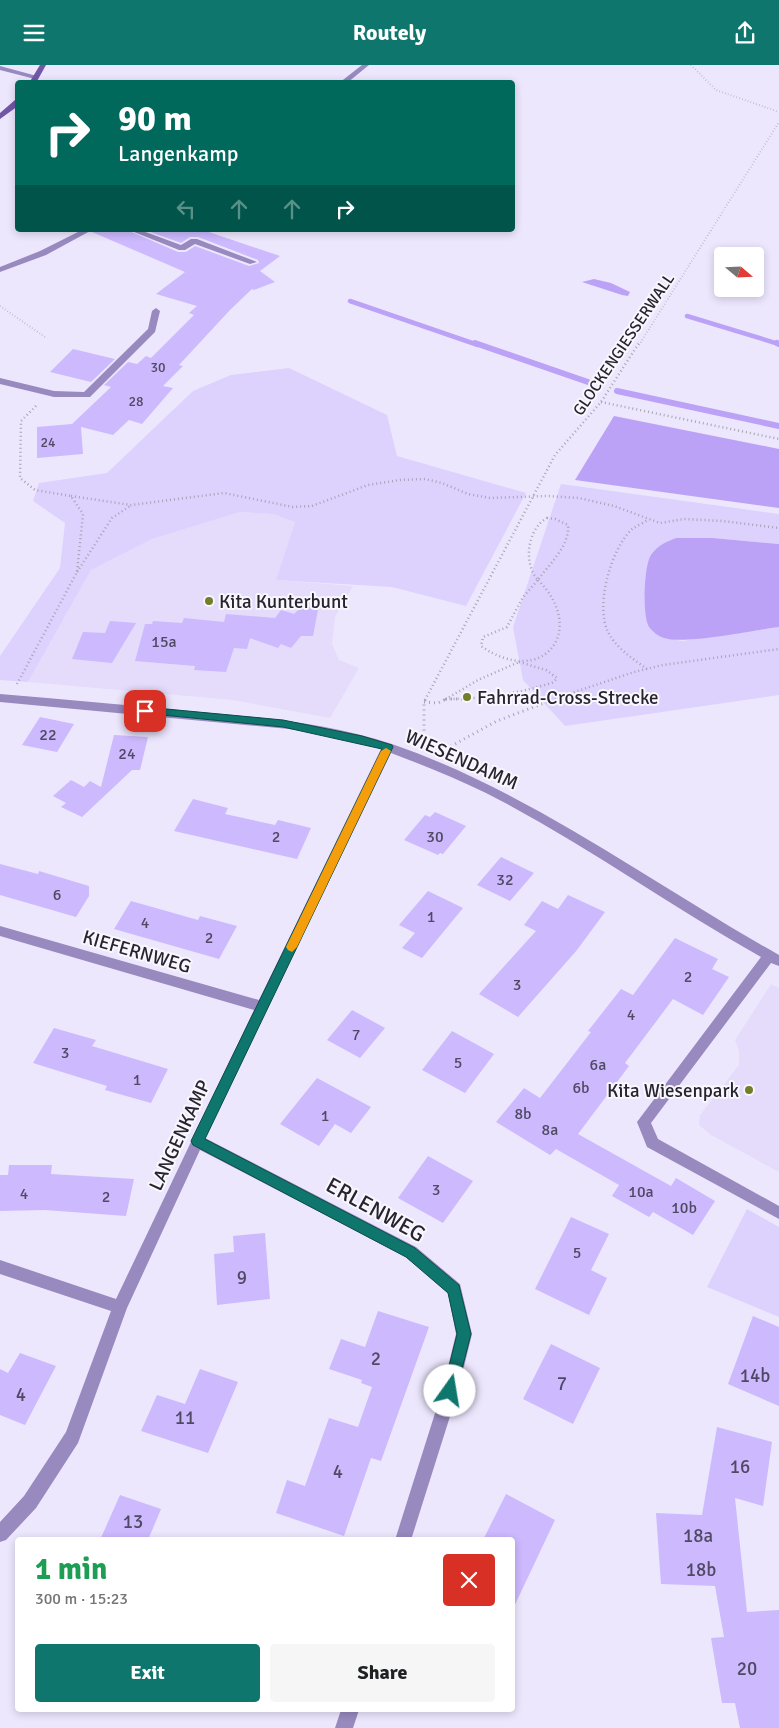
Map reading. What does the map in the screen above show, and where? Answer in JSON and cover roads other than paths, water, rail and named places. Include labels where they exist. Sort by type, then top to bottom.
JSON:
[{"type":"main road","points":[[34,80],[43,65]]},
{"type":"main road","points":[[0,117],[4,110],[15,104]]},
{"type":"street","points":[[346,80],[366,65]]},
{"type":"street","points":[[0,68],[34,80]]},
{"type":"street","points":[[0,270],[43,253],[84,232]]},
{"type":"street","points":[[0,381],[48,394],[73,397],[87,395],[152,330],[156,311]]},
{"type":"street","name":"WIESENDAMM","points":[[4,698],[283,724],[362,739],[388,747],[461,776],[518,805],[774,959]]},
{"type":"street","name":"LANGENKAMP","points":[[0,1534],[30,1502],[72,1437],[120,1307],[197,1141],[388,747]]},
{"type":"street","name":"KIEFERNWEG","points":[[0,931],[263,1007]]},
{"type":"street","points":[[774,959],[644,1122],[652,1143],[779,1213]]},
{"type":"street","name":"ERLENWEG","points":[[197,1141],[411,1252],[455,1289],[464,1334],[450,1391],[405,1537]]},
{"type":"street","points":[[0,1267],[120,1307]]},
{"type":"street","points":[[344,1728],[349,1712]]},
{"type":"lane","points":[[139,232],[182,248],[194,241],[253,262]]},
{"type":"waterway","points":[[350,301],[478,345]]},
{"type":"waterway","points":[[687,316],[779,344],[777,343]]},
{"type":"waterway","points":[[475,343],[588,382]]},
{"type":"waterway","points":[[617,391],[779,426]]},
{"type":"place","name":"Kita Kunterbunt","points":[[209,601]]},
{"type":"place","name":"Fahrrad-Cross-Strecke","points":[[467,697]]},
{"type":"place","name":"Kita Wiesenpark","points":[[749,1090]]}]
